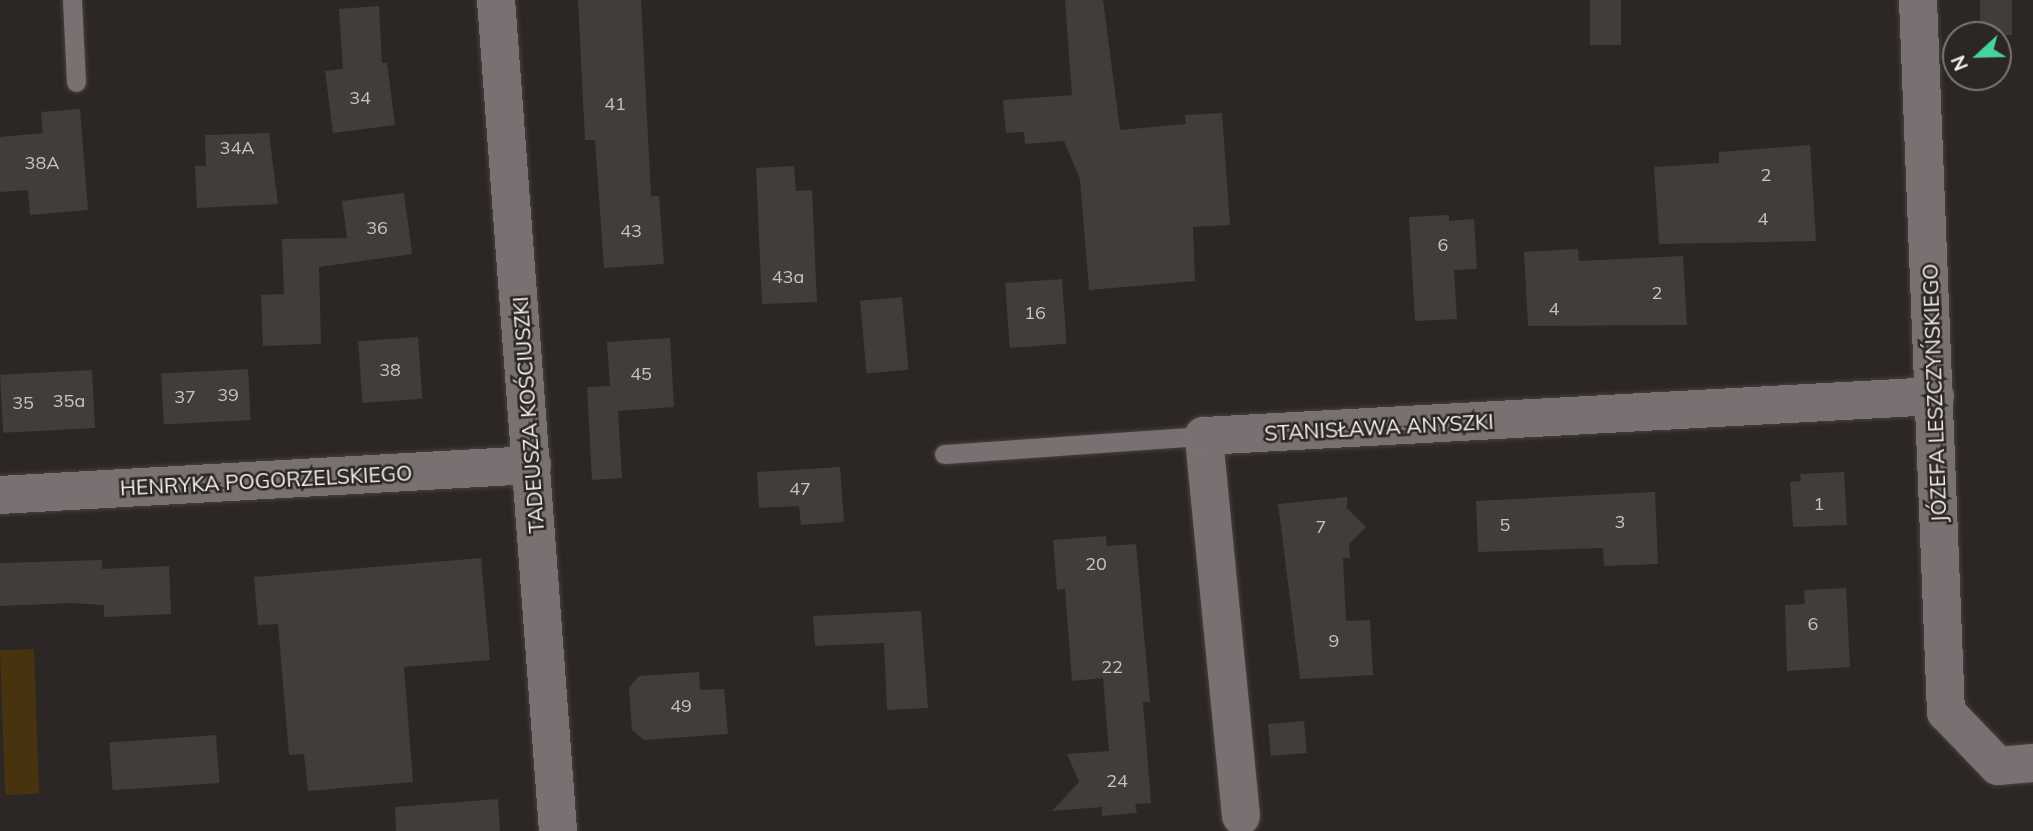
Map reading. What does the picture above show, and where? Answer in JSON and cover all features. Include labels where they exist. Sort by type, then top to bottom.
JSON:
[{"type":"street","name":"TADEUSZA KOŚCIUSZKI","points":[[496,0],[558,831]]},
{"type":"street","name":"JÓZEFA LESZCZYŃSKIEGO","points":[[1917,0],[1946,712],[2015,764]]},
{"type":"street","name":"STANISŁAWA ANYSZKI","points":[[1204,436],[1935,396]]},
{"type":"street","points":[[1204,436],[1241,816]]},
{"type":"street","name":"HENRYKA POGORZELSKIEGO","points":[[0,495],[532,465]]},
{"type":"lane","points":[[72,0],[76,82]]},
{"type":"lane","points":[[944,454],[1204,436]]},
{"type":"shaded area","points":[[34,649],[39,794],[5,795],[0,650]]},
{"type":"building","points":[[578,0],[641,0],[651,196],[659,196],[664,264],[604,268],[595,140],[585,140]]},
{"type":"building","points":[[1065,0],[1103,0],[1120,130],[1186,124],[1185,115],[1222,113],[1230,225],[1193,227],[1195,281],[1089,290],[1080,179],[1064,141],[1025,144],[1024,132],[1006,133],[1003,100],[1072,95]]},
{"type":"building","points":[[1590,0],[1621,0],[1621,45],[1590,45]]},
{"type":"building","points":[[1980,0],[2012,0],[2012,21],[1980,21]]},
{"type":"building","points":[[379,6],[382,63],[387,63],[395,125],[333,133],[325,71],[343,69],[339,9]]},
{"type":"building","points":[[80,109],[88,210],[30,215],[28,190],[0,192],[0,137],[43,133],[41,112]]},
{"type":"building","points":[[269,133],[278,204],[197,208],[195,166],[206,166],[205,135]]},
{"type":"building","points":[[1810,145],[1816,241],[1659,244],[1654,167],[1719,163],[1719,152]]},
{"type":"building","points":[[794,166],[796,191],[812,190],[817,302],[762,304],[756,168]]},
{"type":"building","points":[[404,193],[412,254],[319,267],[321,344],[263,346],[261,295],[284,294],[282,239],[347,238],[342,201]]},
{"type":"building","points":[[1449,215],[1449,221],[1474,219],[1477,269],[1454,270],[1457,319],[1415,321],[1409,217]]},
{"type":"building","points":[[1578,249],[1579,261],[1683,256],[1687,325],[1528,326],[1524,252]]},
{"type":"building","points":[[1062,279],[1067,344],[1010,348],[1005,283]]},
{"type":"building","points":[[902,297],[908,370],[867,373],[860,301]]},
{"type":"building","points":[[418,337],[422,399],[362,403],[358,341]]},
{"type":"building","points":[[670,338],[674,407],[618,411],[622,478],[592,480],[587,387],[610,386],[607,342]]},
{"type":"building","points":[[248,369],[251,420],[164,424],[161,374]]},
{"type":"building","points":[[92,370],[95,428],[3,433],[0,375]]},
{"type":"building","points":[[840,467],[844,522],[801,525],[799,506],[759,508],[757,472]]},
{"type":"building","points":[[1844,472],[1847,525],[1793,527],[1790,482],[1801,481],[1800,474]]},
{"type":"building","points":[[1655,492],[1658,564],[1604,566],[1603,548],[1478,552],[1476,501]]},
{"type":"building","points":[[1347,497],[1347,508],[1366,527],[1349,544],[1350,558],[1343,558],[1346,621],[1370,620],[1373,675],[1300,679],[1278,504]]},
{"type":"building","points":[[1106,536],[1107,546],[1136,544],[1150,702],[1143,702],[1151,803],[1135,804],[1137,813],[1102,816],[1102,807],[1052,811],[1079,782],[1067,754],[1109,751],[1103,678],[1072,681],[1065,589],[1057,590],[1053,540]]},
{"type":"building","points":[[481,558],[490,660],[404,667],[413,782],[308,791],[304,754],[289,755],[278,624],[258,625],[254,577]]},
{"type":"building","points":[[102,560],[102,569],[169,566],[171,614],[104,617],[104,605],[71,603],[0,606],[0,563]]},
{"type":"building","points":[[1846,588],[1850,667],[1787,671],[1785,605],[1805,604],[1804,590]]},
{"type":"building","points":[[921,611],[928,708],[887,710],[884,643],[815,646],[813,616]]},
{"type":"building","points":[[699,672],[700,690],[724,689],[728,734],[644,740],[632,730],[629,688],[639,676]]},
{"type":"building","points":[[1304,721],[1307,753],[1271,756],[1268,724]]},
{"type":"building","points":[[216,735],[219,783],[113,790],[109,742]]},
{"type":"building","points":[[498,799],[500,831],[396,831],[395,807]]}]
